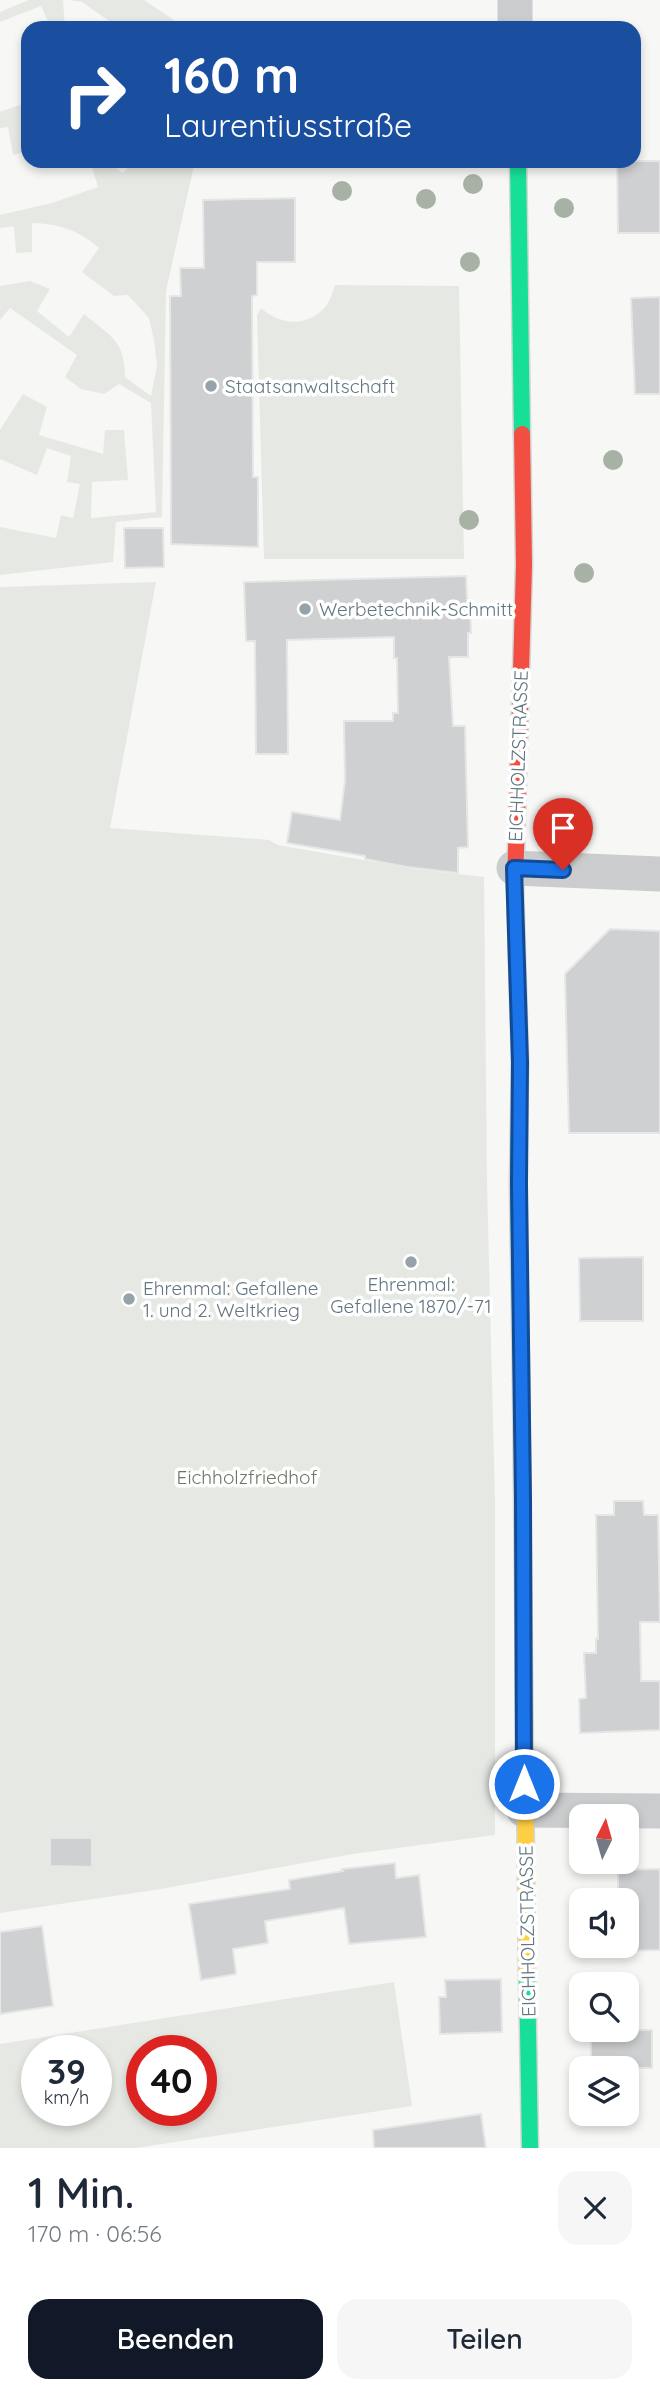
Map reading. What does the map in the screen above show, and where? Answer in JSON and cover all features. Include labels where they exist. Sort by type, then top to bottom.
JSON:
[{"type":"street","points":[[515,0],[516,21]]},
{"type":"street","name":"EICHHOLZSTRASSE","points":[[518,168],[524,565],[514,868],[520,1062],[524,1810],[530,2148]]},
{"type":"street","points":[[514,868],[660,874]]},
{"type":"street","points":[[524,1810],[660,1811]]},
{"type":"green space","points":[[29,0],[63,0],[64,21],[48,21],[41,6],[0,22],[0,12]]},
{"type":"green space","points":[[69,0],[144,0],[176,21],[109,21],[82,2]]},
{"type":"green space","points":[[21,104],[21,153],[13,155],[8,127],[0,128],[0,112]]},
{"type":"green space","points":[[92,168],[116,168],[123,173],[127,168],[193,168],[166,291],[162,517],[116,522],[113,562],[0,575],[0,527],[56,538],[61,515],[73,518],[80,484],[67,482],[71,456],[47,448],[37,475],[0,459],[0,430],[23,394],[47,407],[39,435],[103,454],[105,430],[124,430],[128,480],[92,482],[91,518],[156,512],[151,403],[119,384],[104,394],[81,389],[65,377],[77,355],[10,308],[0,320],[0,286],[30,281],[50,289],[37,311],[69,337],[84,314],[119,347],[125,377],[151,396],[157,366],[149,318],[128,295],[114,296],[82,272],[99,248],[68,229],[32,223],[32,252],[16,253],[14,226],[0,228],[0,215],[52,203],[98,187]]},
{"type":"green space","points":[[335,285],[459,286],[464,559],[264,559],[257,316],[261,308],[285,321],[311,318],[326,306]]},
{"type":"green space","name":"Eichholzfriedhof","points":[[156,582],[110,828],[269,840],[278,845],[414,869],[484,877],[487,1183],[495,1501],[495,1835],[353,1854],[161,1889],[0,1913],[0,587]]},
{"type":"green space","points":[[394,1982],[412,2106],[136,2148],[0,2148],[0,2044],[21,2041],[21,2126],[112,2126],[112,2035],[57,2035]]},
{"type":"building","points":[[641,161],[660,161],[660,233],[618,233],[617,168],[641,168]]},
{"type":"building","name":"Staatsanwaltschaft","points":[[295,198],[295,262],[257,262],[257,295],[252,296],[253,477],[258,477],[258,547],[171,544],[170,296],[181,296],[180,268],[204,268],[203,200]]},
{"type":"building","points":[[660,297],[660,394],[635,394],[631,298]]},
{"type":"building","points":[[124,528],[163,528],[164,567],[125,568]]},
{"type":"building","points":[[466,576],[471,633],[468,633],[468,657],[449,657],[453,726],[465,726],[468,847],[458,848],[458,873],[407,867],[365,859],[365,856],[287,843],[292,812],[340,820],[345,780],[344,721],[393,721],[393,713],[398,713],[394,637],[287,640],[288,754],[256,754],[255,641],[246,641],[244,582]]},
{"type":"building","points":[[610,929],[660,931],[660,1133],[569,1133],[565,974]]},
{"type":"building","points":[[643,1257],[643,1321],[580,1321],[579,1258]]},
{"type":"building","points":[[614,1501],[643,1501],[644,1515],[658,1515],[660,1622],[640,1622],[641,1681],[660,1681],[660,1730],[580,1733],[579,1699],[586,1698],[584,1653],[596,1653],[598,1639],[596,1515],[614,1515]]},
{"type":"building","points":[[50,1838],[92,1838],[92,1867],[50,1866]]},
{"type":"building","points":[[395,1863],[396,1878],[419,1875],[426,1937],[349,1944],[344,1908],[265,1921],[268,1943],[233,1949],[236,1974],[201,1980],[189,1904],[290,1889],[289,1880],[343,1871],[342,1869]]},
{"type":"building","points":[[660,1869],[660,1950],[639,1951],[639,1888],[618,1888],[618,1874],[639,1874],[639,1870]]},
{"type":"building","points":[[42,1926],[53,2006],[0,2014],[0,1932]]},
{"type":"building","points":[[501,1979],[502,2032],[440,2034],[439,1997],[446,1997],[445,1980]]},
{"type":"building","points":[[639,2030],[652,2030],[652,2068],[639,2068],[639,2056],[591,2056],[591,2042],[639,2042]]},
{"type":"building","points":[[481,2114],[486,2148],[374,2148],[373,2130]]},
{"type":"traffic: fast","points":[[518,168],[522,434]]},
{"type":"traffic: fast","points":[[515,885],[520,1062],[518,1184],[521,1380]]},
{"type":"traffic: fast","points":[[527,1971],[530,2148]]},
{"type":"traffic: slow","points":[[521,1380],[527,1971]]},
{"type":"traffic: jam","points":[[515,885],[524,565],[522,434]]},
{"type":"place","name":"Staatsanwaltschaft","points":[[211,386]]},
{"type":"place","name":"Werbetechnik-Schmitt","points":[[305,609]]},
{"type":"place","name":"Ehrenmal: Gefallene 1870/-71","points":[[411,1262]]},
{"type":"place","name":"Ehrenmal: Gefallene 1. und 2. Weltkrieg","points":[[129,1299]]},
{"type":"route","points":[[524,1784],[520,1062],[514,868],[563,870]]}]
